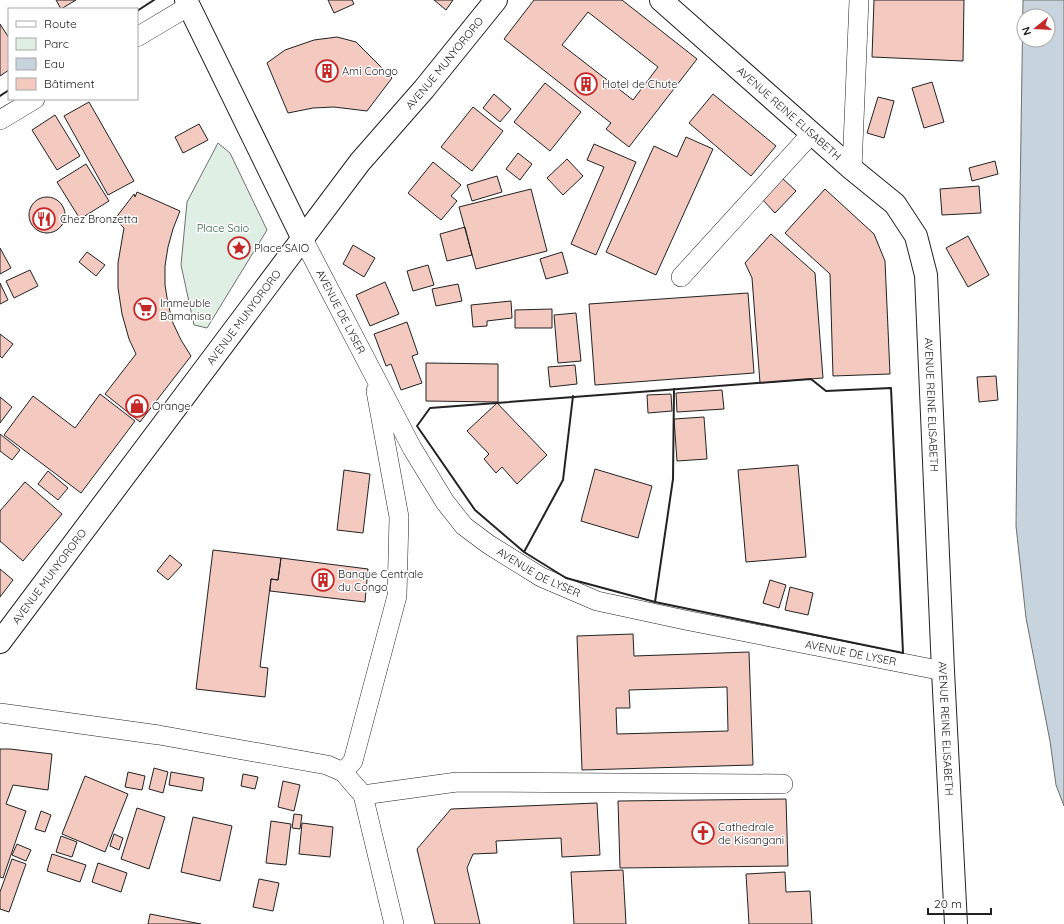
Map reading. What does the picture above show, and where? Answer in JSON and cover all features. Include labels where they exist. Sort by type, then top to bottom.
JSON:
[{"type":"main road","name":"AVENUE MUNYORORO","points":[[0,642],[360,162],[424,89],[496,0]]},
{"type":"main road","name":"AVENUE REINE ELISABETH","points":[[661,0],[812,132],[852,169],[895,204],[916,236],[926,275],[943,671],[956,924]]},
{"type":"main road","points":[[188,3],[303,239]]},
{"type":"street","points":[[852,169],[859,0]]},
{"type":"street","points":[[138,36],[188,3]]},
{"type":"street","points":[[0,120],[33,100]]},
{"type":"street","points":[[681,277],[812,132]]},
{"type":"street","name":"AVENUE DE LYSER","points":[[303,239],[412,448],[445,502],[464,526],[488,544],[541,577],[597,601],[943,671]]},
{"type":"street","points":[[343,772],[353,761],[397,596],[399,517],[373,373]]},
{"type":"street","points":[[0,713],[159,735],[327,766],[343,772],[363,795],[394,924]]},
{"type":"street","points":[[363,795],[457,782],[783,784]]},
{"type":"green space","name":"Place Saio","points":[[218,143],[230,153],[267,230],[207,328],[194,325],[181,265],[187,202]]},
{"type":"water","points":[[1023,0],[1064,0],[1064,806],[1056,785],[1050,741],[1026,618],[1016,526],[1022,48],[1056,48],[1056,8],[1023,8]]},
{"type":"building","points":[[56,0],[76,0],[63,8],[60,8]]},
{"type":"building","points":[[328,0],[352,0],[354,4],[334,13]]},
{"type":"building","points":[[434,0],[453,0],[446,10]]},
{"type":"building","name":"Hotel de Chute","points":[[534,0],[622,0],[697,59],[629,147],[606,129],[611,123],[504,39]],"holes":[[[588,12],[658,67],[633,100],[562,45]]]},
{"type":"building","points":[[874,0],[964,0],[963,61],[872,57]]},
{"type":"building","points":[[0,24],[8,36],[8,71],[0,76]]},
{"type":"building","name":"Ami Congo","points":[[337,37],[356,42],[392,78],[367,111],[334,107],[313,108],[288,113],[267,63],[285,50],[314,40]]},
{"type":"building","points":[[932,82],[944,122],[924,128],[912,88]]},
{"type":"building","points":[[545,83],[581,112],[550,151],[514,122]]},
{"type":"building","points":[[494,94],[511,109],[500,122],[483,108]]},
{"type":"building","points":[[713,94],[776,146],[751,176],[689,123]]},
{"type":"building","points":[[878,97],[894,101],[884,138],[867,133]]},
{"type":"building","points":[[89,102],[134,181],[108,195],[64,116]]},
{"type":"building","points":[[473,107],[503,131],[472,171],[441,147]]},
{"type":"building","points":[[55,115],[80,156],[57,170],[32,130]]},
{"type":"building","points":[[199,124],[208,140],[183,153],[175,137]]},
{"type":"building","points":[[686,137],[713,149],[656,275],[606,252],[654,146],[677,157]]},
{"type":"building","points":[[594,144],[636,162],[596,255],[571,244],[604,167],[587,160]]},
{"type":"building","points":[[518,153],[532,164],[520,180],[506,169]]},
{"type":"building","points":[[567,159],[583,176],[563,195],[547,178]]},
{"type":"building","points":[[995,161],[998,174],[972,181],[969,168]]},
{"type":"building","points":[[433,162],[461,185],[451,196],[457,201],[441,220],[408,193]]},
{"type":"building","points":[[86,164],[109,201],[80,219],[57,182]]},
{"type":"building","points":[[497,176],[502,192],[472,201],[467,185]]},
{"type":"building","points":[[782,178],[796,191],[775,213],[762,199]]},
{"type":"building","points":[[979,186],[981,213],[942,215],[940,189]]},
{"type":"building","points":[[531,189],[547,251],[476,269],[459,207]]},
{"type":"building","points":[[825,189],[874,234],[885,261],[890,374],[833,376],[830,274],[785,233]]},
{"type":"building","name":"Immeuble Bamanisa","points":[[137,192],[180,211],[168,247],[165,266],[165,285],[173,323],[191,356],[140,422],[105,394],[136,354],[129,339],[122,314],[118,288],[118,263],[124,228],[115,219],[134,194],[135,197]]},
{"type":"building","points":[[51,197],[60,202],[64,208],[64,222],[60,228],[51,233],[43,233],[34,228],[30,222],[29,211],[34,202],[40,198]]},
{"type":"building","points":[[465,227],[472,255],[447,261],[440,234]]},
{"type":"building","points":[[771,234],[815,273],[823,378],[760,383],[752,278],[745,263]]},
{"type":"building","points":[[968,236],[989,275],[968,287],[946,248]]},
{"type":"building","points":[[353,245],[375,258],[364,277],[343,264]]},
{"type":"building","points":[[0,248],[11,268],[0,274]]},
{"type":"building","points":[[87,252],[105,265],[96,276],[79,262]]},
{"type":"building","points":[[562,252],[568,273],[546,279],[540,259]]},
{"type":"building","points":[[428,265],[434,285],[413,291],[407,271]]},
{"type":"building","points":[[30,270],[38,286],[14,298],[6,281]]},
{"type":"building","points":[[385,282],[399,314],[370,326],[356,295]]},
{"type":"building","points":[[0,283],[8,300],[0,304]]},
{"type":"building","points":[[458,284],[462,301],[436,306],[432,289]]},
{"type":"building","points":[[748,293],[754,373],[595,385],[589,304]]},
{"type":"building","points":[[511,301],[512,318],[487,321],[487,326],[473,327],[471,305]]},
{"type":"building","points":[[552,309],[552,328],[515,328],[515,310]]},
{"type":"building","points":[[576,313],[581,361],[558,363],[554,315]]},
{"type":"building","points":[[407,322],[418,354],[412,356],[422,383],[401,390],[391,364],[386,366],[374,334]]},
{"type":"building","points":[[0,334],[13,344],[2,358],[0,356]]},
{"type":"building","points":[[426,363],[498,364],[498,402],[426,401]]},
{"type":"building","points":[[575,365],[577,384],[550,387],[548,367]]},
{"type":"building","points":[[996,376],[998,400],[979,402],[977,377]]},
{"type":"building","points":[[722,390],[724,409],[677,412],[676,393]]},
{"type":"building","points":[[100,394],[135,421],[81,493],[4,435],[33,396],[75,428]]},
{"type":"building","points":[[671,394],[672,411],[648,413],[647,395]]},
{"type":"building","points":[[0,397],[12,407],[0,423]]},
{"type":"building","points":[[497,403],[547,455],[517,484],[502,467],[496,473],[484,459],[489,454],[467,431]]},
{"type":"building","points":[[704,417],[707,459],[677,461],[674,419]]},
{"type":"building","points":[[0,434],[20,450],[12,460],[0,451]]},
{"type":"building","points":[[798,465],[806,557],[746,562],[738,470]]},
{"type":"building","points":[[595,469],[652,486],[638,538],[581,521]]},
{"type":"building","points":[[344,470],[370,474],[363,533],[337,530]]},
{"type":"building","points":[[48,471],[68,488],[58,500],[38,484]]},
{"type":"building","points":[[25,482],[62,514],[23,561],[0,541],[0,511]]},
{"type":"building","points":[[213,550],[281,558],[278,580],[271,579],[260,667],[268,668],[265,697],[196,689]]},
{"type":"building","points":[[170,555],[182,565],[168,580],[157,571]]},
{"type":"building","name":"Banque Centrale du Congo","points":[[281,558],[368,569],[365,602],[270,591],[271,579],[278,580]]},
{"type":"building","points":[[0,569],[13,580],[0,597]]},
{"type":"building","points":[[770,580],[786,585],[779,608],[763,603]]},
{"type":"building","points":[[790,587],[813,593],[808,615],[785,610]]},
{"type":"building","points":[[633,634],[634,656],[749,652],[753,765],[582,770],[577,636]],"holes":[[[727,687],[728,731],[617,734],[616,708],[630,708],[629,690]]]},
{"type":"building","points":[[0,749],[52,754],[48,790],[13,785],[6,804],[26,811],[3,878],[0,877]]},
{"type":"building","points":[[154,768],[168,772],[163,793],[149,789]]},
{"type":"building","points":[[128,772],[145,776],[142,790],[125,787]]},
{"type":"building","points":[[171,772],[204,778],[202,791],[169,785]]},
{"type":"building","points":[[243,774],[258,777],[255,789],[241,786]]},
{"type":"building","points":[[85,776],[128,794],[105,852],[62,834]]},
{"type":"building","points":[[283,781],[300,785],[294,811],[278,807]]},
{"type":"building","name":"Cathedrale de Kisangani","points":[[786,799],[788,866],[620,868],[618,801]]},
{"type":"building","points":[[597,803],[600,855],[562,857],[561,838],[496,841],[497,853],[473,854],[467,868],[480,924],[435,924],[417,849],[451,809]]},
{"type":"building","points":[[137,808],[165,817],[149,869],[121,859]]},
{"type":"building","points":[[41,811],[51,815],[45,832],[35,829]]},
{"type":"building","points":[[294,814],[302,815],[300,829],[292,828]]},
{"type":"building","points":[[193,817],[232,826],[220,881],[181,872]]},
{"type":"building","points":[[271,821],[291,824],[286,865],[266,863]]},
{"type":"building","points":[[302,823],[333,827],[330,857],[299,854]]},
{"type":"building","points":[[114,834],[123,838],[119,850],[110,846]]},
{"type":"building","points":[[61,836],[77,842],[72,857],[56,852]]},
{"type":"building","points":[[17,844],[31,850],[26,861],[12,855]]},
{"type":"building","points":[[52,854],[86,865],[80,882],[47,871]]},
{"type":"building","points":[[12,859],[26,864],[9,912],[0,909],[0,892]]},
{"type":"building","points":[[98,863],[127,873],[121,892],[92,882]]},
{"type":"building","points":[[623,870],[626,924],[574,924],[571,872]]},
{"type":"building","points":[[785,872],[786,892],[810,891],[812,924],[749,924],[746,874]]},
{"type":"building","points":[[259,879],[279,883],[273,911],[253,907]]},
{"type":"building","points":[[150,914],[201,924],[148,924]]},
{"type":"wall","points":[[138,10],[154,0]]},
{"type":"wall","points":[[0,96],[8,91]]},
{"type":"wall","points":[[811,379],[826,391],[891,388],[903,653],[655,602],[566,578],[524,552],[475,510],[417,426],[430,408],[811,379]]},
{"type":"wall","points":[[655,602],[673,479],[674,389]]},
{"type":"wall","points":[[524,552],[563,480],[573,396]]},
{"type":"place","name":"Ami Congo","points":[[327,71]]},
{"type":"place","name":"Hotel de Chute","points":[[586,84]]},
{"type":"place","name":"Chez Bronzetta","points":[[44,219]]},
{"type":"place","name":"Place SAIO","points":[[239,248]]},
{"type":"place","name":"Immeuble Bamanisa","points":[[145,309]]},
{"type":"place","name":"Orange","points":[[137,406]]},
{"type":"place","name":"Banque Centrale du Congo","points":[[323,580]]},
{"type":"place","name":"Cathedrale de Kisangani","points":[[703,833]]}]
